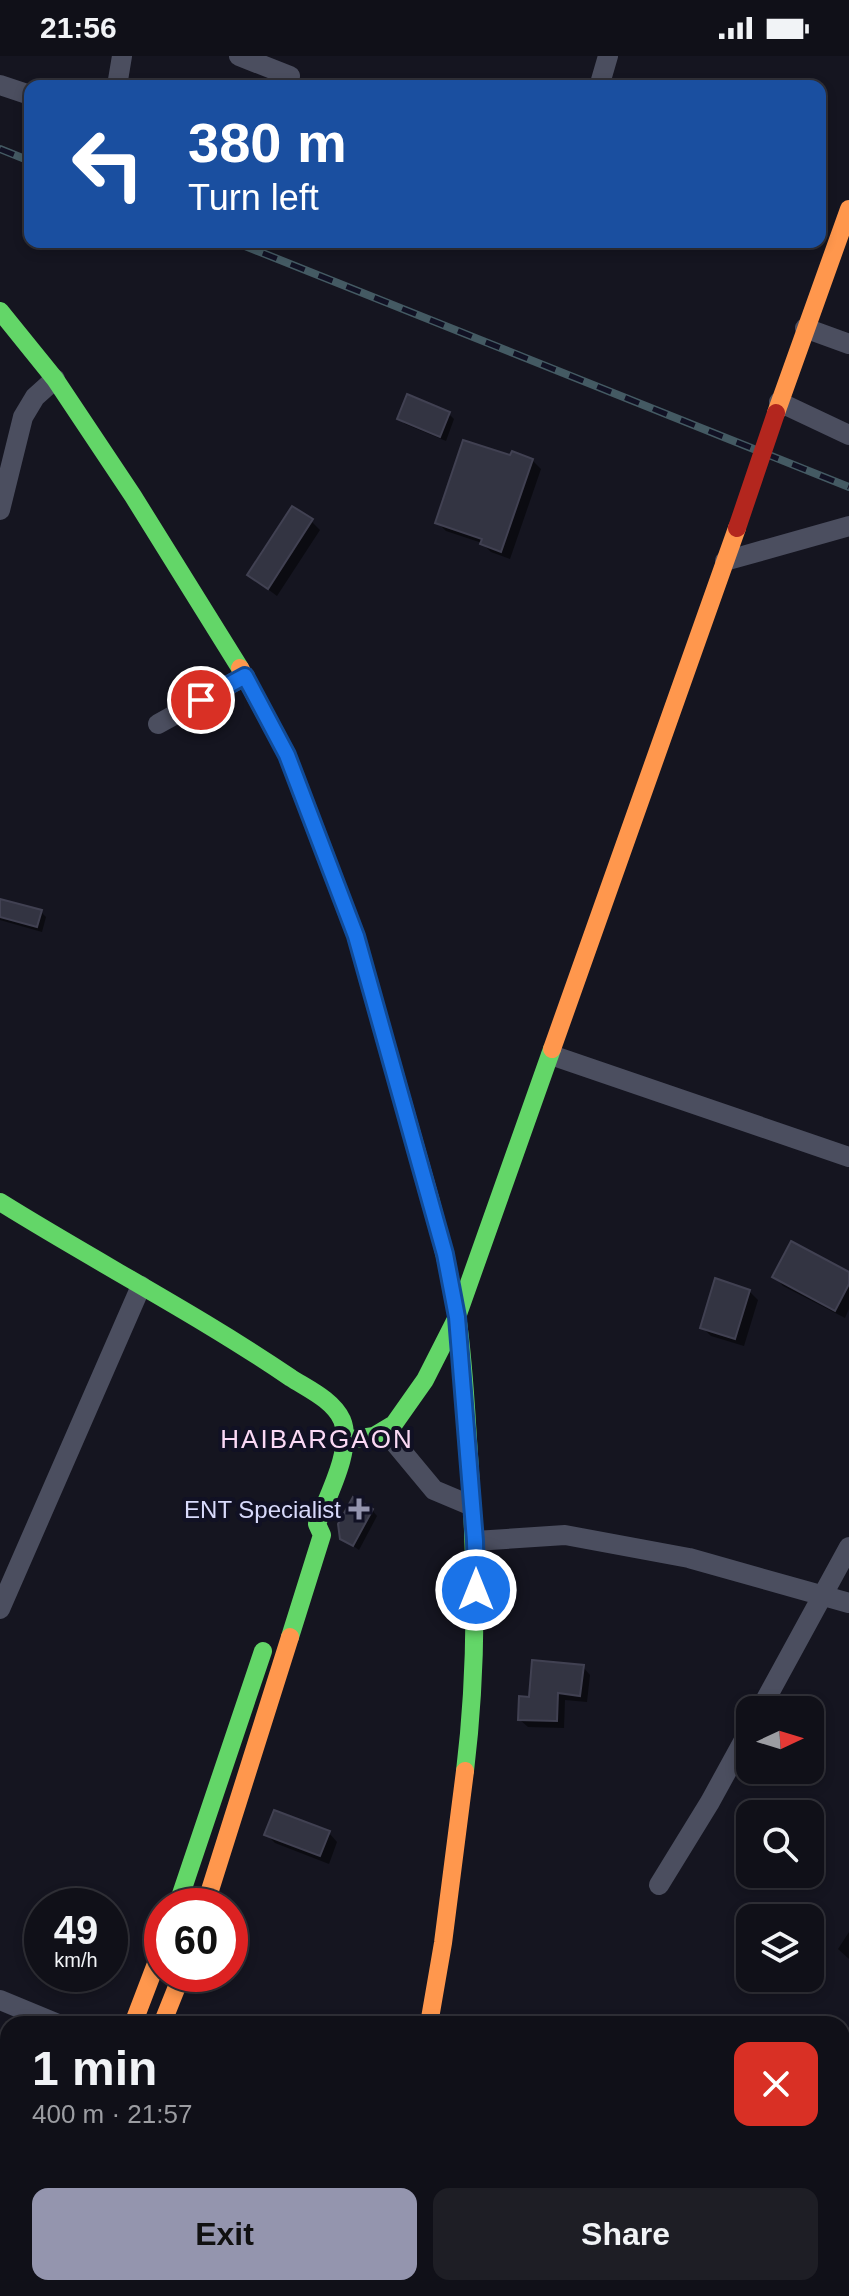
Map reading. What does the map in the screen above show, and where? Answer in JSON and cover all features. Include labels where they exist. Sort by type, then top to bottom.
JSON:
[{"type":"main road","points":[[347,1440],[385,1431],[408,1407],[457,1317],[849,209]]},
{"type":"main road","points":[[3,321],[55,379],[133,496],[245,676],[287,755],[356,936],[430,1198],[457,1317],[475,1541],[471,1722],[443,1943],[430,2016]]},
{"type":"main road","points":[[0,1202],[45,1232],[255,1352],[326,1401],[342,1419],[347,1440],[317,1524],[322,1535],[211,1888]]},
{"type":"main road","points":[[300,1541],[305,1527],[317,1524]]},
{"type":"main road","points":[[183,1888],[271,1629]]},
{"type":"main road","points":[[136,2016],[145,1992]]},
{"type":"main road","points":[[165,2016],[175,1992]]},
{"type":"street","points":[[118,80],[122,56]]},
{"type":"street","points":[[239,56],[290,76]]},
{"type":"street","points":[[601,80],[608,56]]},
{"type":"street","points":[[0,85],[24,93]]},
{"type":"street","points":[[805,328],[849,344]]},
{"type":"street","points":[[0,510],[23,417],[35,397],[55,379]]},
{"type":"street","points":[[777,407],[849,435]]},
{"type":"street","points":[[725,561],[849,526]]},
{"type":"street","points":[[158,724],[245,676]]},
{"type":"street","points":[[551,1055],[849,1157]]},
{"type":"street","points":[[0,1609],[141,1286]]},
{"type":"street","points":[[385,1431],[434,1490],[472,1506]]},
{"type":"street","points":[[475,1541],[565,1535],[689,1558],[849,1603]]},
{"type":"street","points":[[768,1696],[849,1547]]},
{"type":"street","points":[[659,1885],[736,1755]]},
{"type":"street","points":[[0,2000],[39,2016]]},
{"type":"building","points":[[407,394],[450,412],[440,437],[397,419]]},
{"type":"building","points":[[463,440],[533,459],[501,552],[480,544],[482,539],[435,523]]},
{"type":"building","points":[[292,506],[313,519],[268,589],[247,575]]},
{"type":"building","points":[[0,899],[42,910],[37,927],[0,917]]},
{"type":"building","points":[[791,1241],[849,1272],[849,1284],[835,1311],[772,1277]]},
{"type":"building","points":[[715,1278],[750,1290],[735,1339],[700,1328]]},
{"type":"building","points":[[353,1497],[373,1509],[353,1546],[340,1539],[338,1524]]},
{"type":"building","points":[[532,1660],[584,1665],[580,1696],[558,1693],[557,1721],[518,1720],[519,1696],[529,1697]]},
{"type":"building","points":[[274,1810],[330,1831],[320,1856],[264,1835]]},
{"type":"railway","points":[[0,149],[24,159]]},
{"type":"railway","points":[[250,248],[849,487]]},
{"type":"traffic: fast","points":[[0,311],[55,379],[133,496],[240,668]]},
{"type":"traffic: fast","points":[[347,1440],[374,1436],[394,1424],[425,1380],[457,1317],[552,1049]]},
{"type":"traffic: fast","points":[[0,1202],[219,1332],[320,1396],[338,1413],[345,1431],[345,1444],[317,1524],[322,1535],[290,1637]]},
{"type":"traffic: fast","points":[[431,1202],[455,1301],[471,1495],[474,1652],[465,1771]]},
{"type":"traffic: fast","points":[[183,1888],[263,1651]]},
{"type":"traffic: slow","points":[[776,413],[849,209]]},
{"type":"traffic: slow","points":[[552,1049],[737,528]]},
{"type":"traffic: slow","points":[[240,668],[287,755],[356,936],[431,1202]]},
{"type":"traffic: slow","points":[[211,1888],[290,1637]]},
{"type":"traffic: slow","points":[[430,2016],[465,1771]]},
{"type":"traffic: slow","points":[[136,2016],[145,1992]]},
{"type":"traffic: slow","points":[[165,2016],[175,1992]]},
{"type":"traffic: jam","points":[[737,528],[776,413]]},
{"type":"place","name":"ENT Specialist","points":[[359,1509]]},
{"type":"district","name":"HAIBARGAON","points":[[317,1439]]},
{"type":"route","points":[[201,700],[245,676],[287,755],[356,936],[445,1254],[457,1317],[475,1541],[476,1590]]}]
